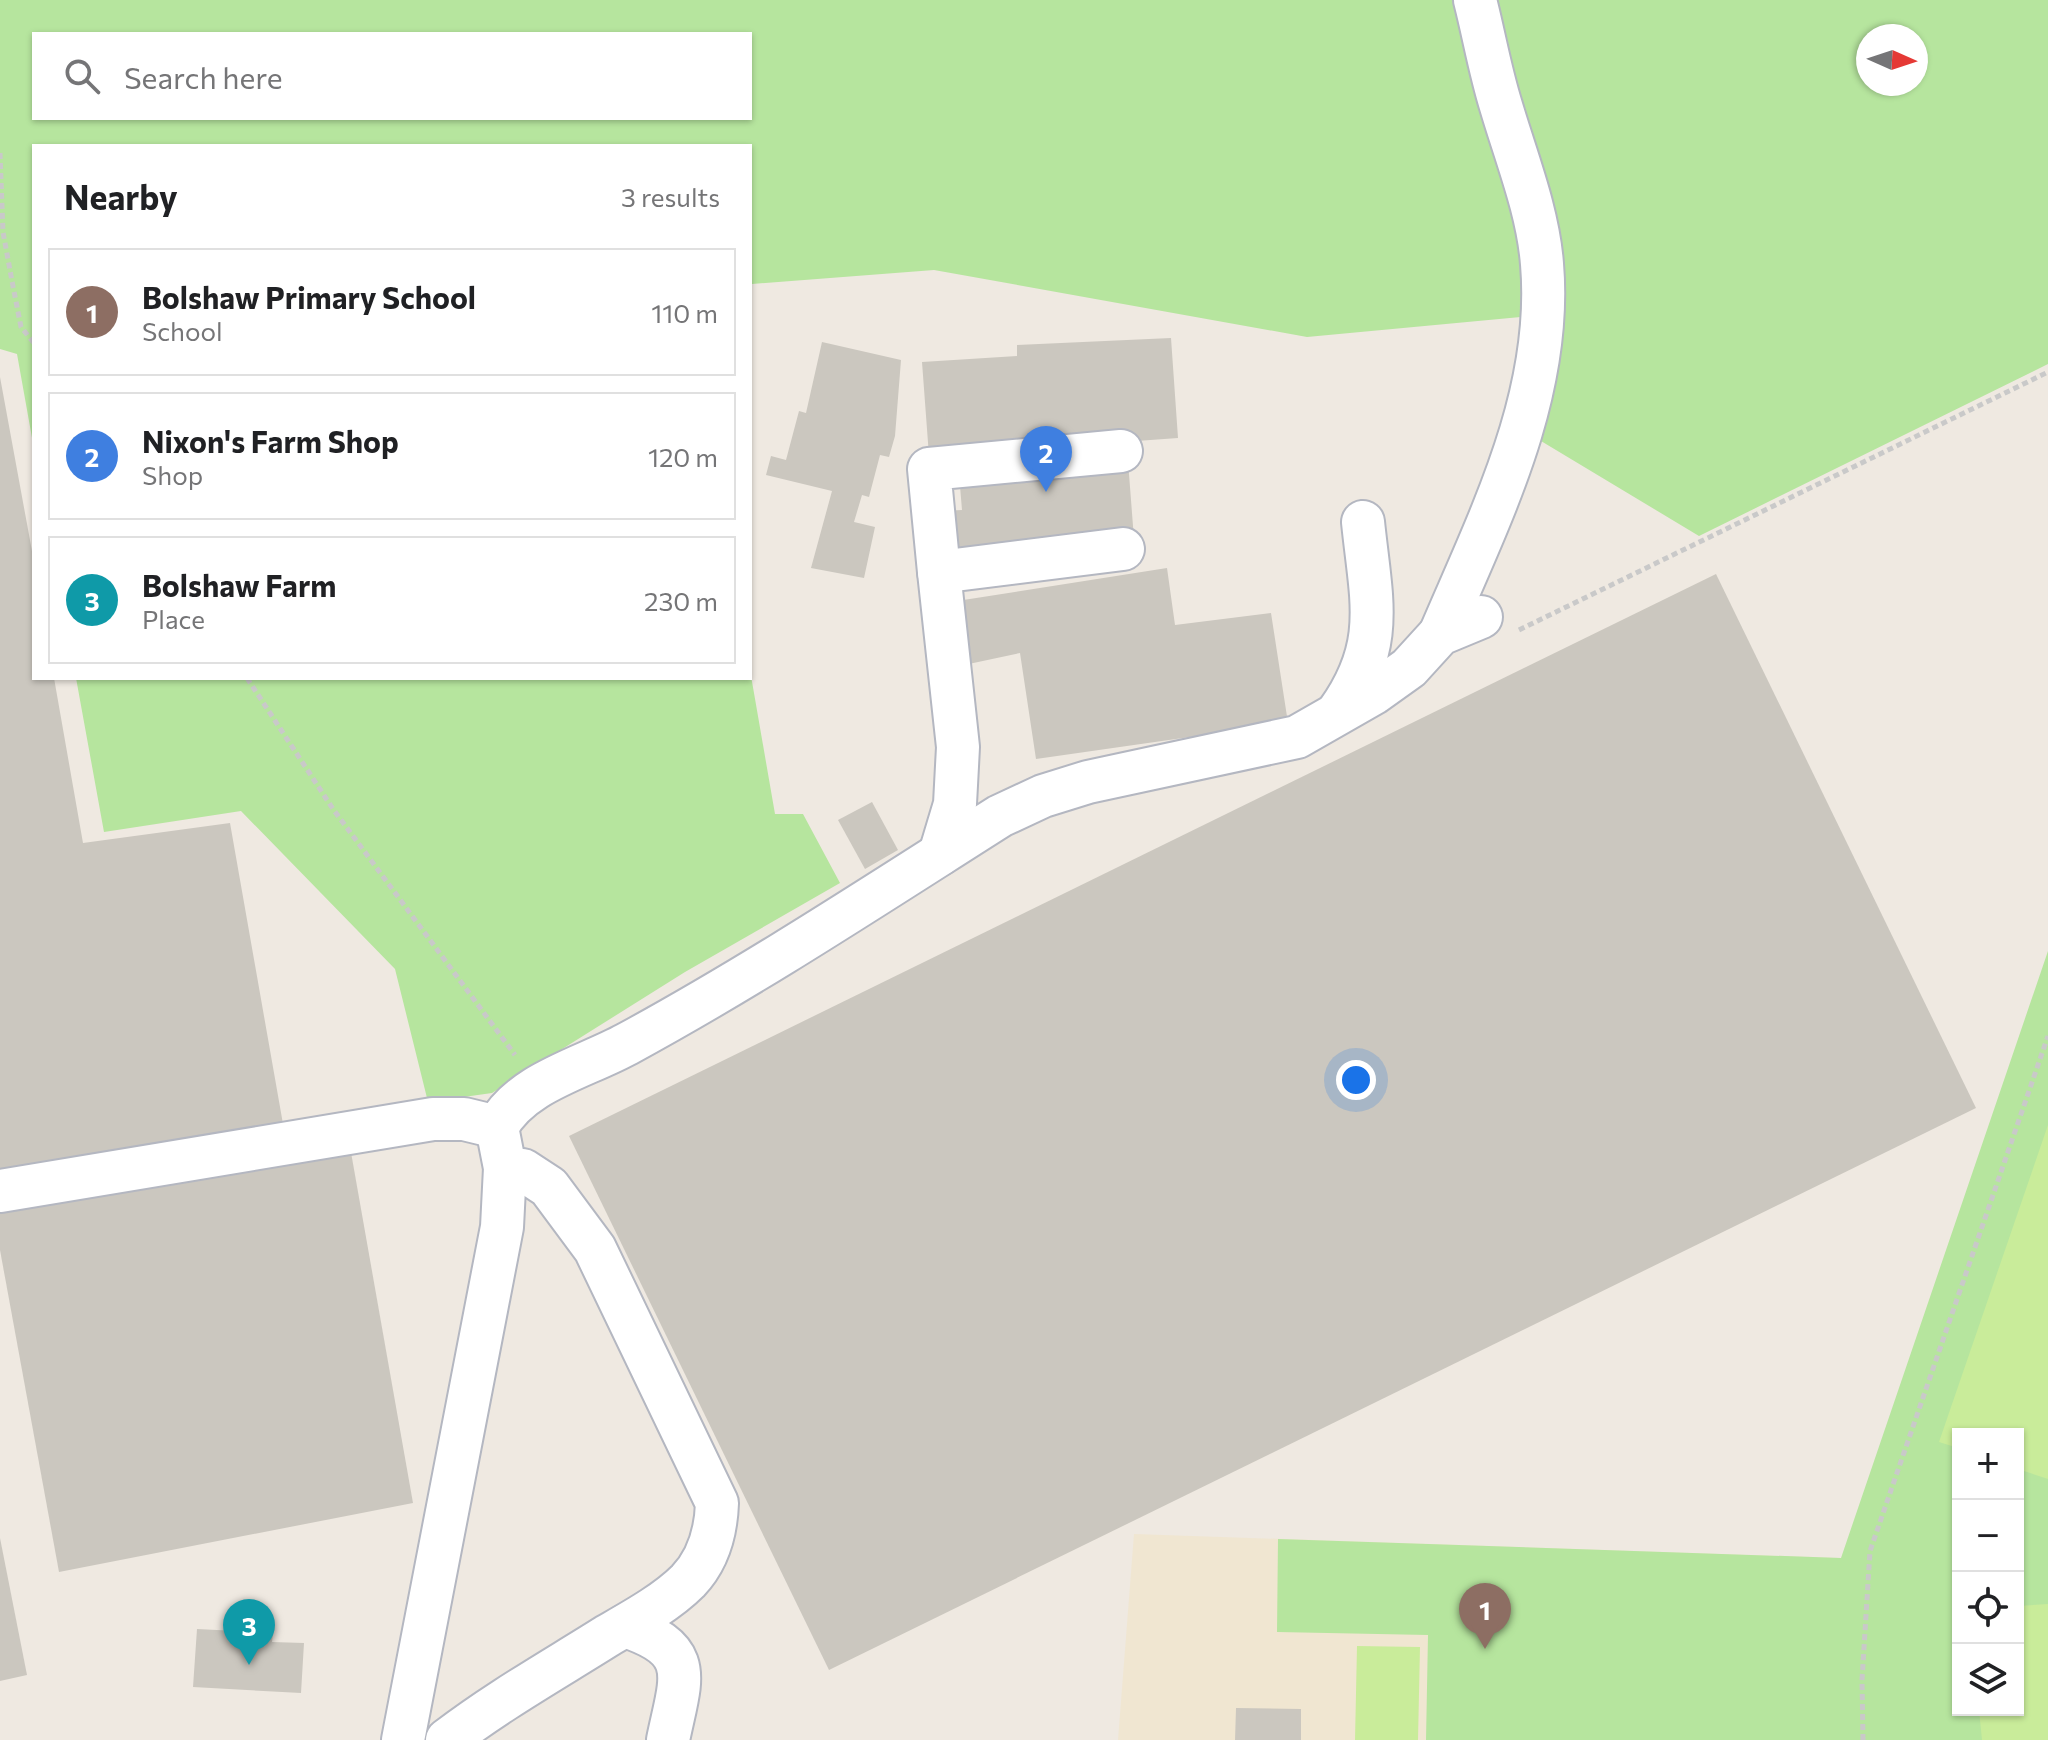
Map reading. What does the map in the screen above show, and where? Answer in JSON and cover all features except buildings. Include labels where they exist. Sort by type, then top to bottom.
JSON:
[{"type":"lane","points":[[403,1740],[502,1227],[505,1168],[497,1127],[507,1108],[537,1089],[626,1045],[1000,816],[1043,796],[1166,763],[1297,737],[1409,668],[1440,634],[1500,488],[1536,387],[1543,323],[1542,263],[1531,208],[1499,100],[1475,0]]},
{"type":"lane","points":[[940,854],[955,804],[958,747],[929,469],[1121,451]]},
{"type":"lane","points":[[1335,715],[1357,685],[1372,638],[1363,522]]},
{"type":"lane","points":[[939,572],[1123,549]]},
{"type":"lane","points":[[1440,634],[1493,627]]},
{"type":"lane","points":[[0,1191],[433,1119],[464,1119],[497,1127]]},
{"type":"lane","points":[[447,1740],[484,1712],[625,1626],[687,1582],[705,1558],[716,1531],[717,1503],[595,1249],[549,1187],[523,1170],[505,1168]]},
{"type":"lane","points":[[625,1626],[654,1636],[668,1645],[677,1660],[680,1679],[668,1740]]},
{"type":"path","points":[[0,153],[3,232],[21,327],[32,341]]},
{"type":"path","points":[[1493,627],[2048,372]]},
{"type":"path","points":[[248,680],[333,809],[537,1089]]},
{"type":"path","points":[[1863,1740],[1862,1680],[1870,1551],[2048,1036]]},
{"type":"shaded area","points":[[1134,1534],[1841,1558],[1847,1740],[1118,1740]]},
{"type":"green space","points":[[0,0],[2048,0],[2048,364],[1699,536],[1536,438],[1540,171],[1495,14],[1531,316],[1307,337],[934,270],[752,284],[752,144],[32,144],[32,438],[17,354],[0,349]]},
{"type":"green space","points":[[76,680],[752,680],[775,814],[803,814],[840,883],[685,972],[492,1093],[428,1102],[395,969],[241,811],[104,832]]},
{"type":"green space","points":[[2048,951],[2048,1740],[1426,1740],[1428,1635],[1277,1632],[1278,1539],[1841,1558]]},
{"type":"green space","points":[[2048,1125],[2048,1479],[2024,1471],[2024,1428],[1952,1428],[1952,1446],[1939,1442]]},
{"type":"green space","points":[[2048,1604],[2048,1740],[1982,1740],[1980,1716],[2024,1716],[2024,1606]]},
{"type":"green space","points":[[1357,1646],[1420,1647],[1418,1740],[1355,1740]]},
{"type":"place","name":"Nixon's Farm Shop","points":[[1046,492]]},
{"type":"place","name":"Bolshaw Primary School","points":[[1485,1649]]},
{"type":"place","name":"Bolshaw Farm","points":[[249,1665]]}]
